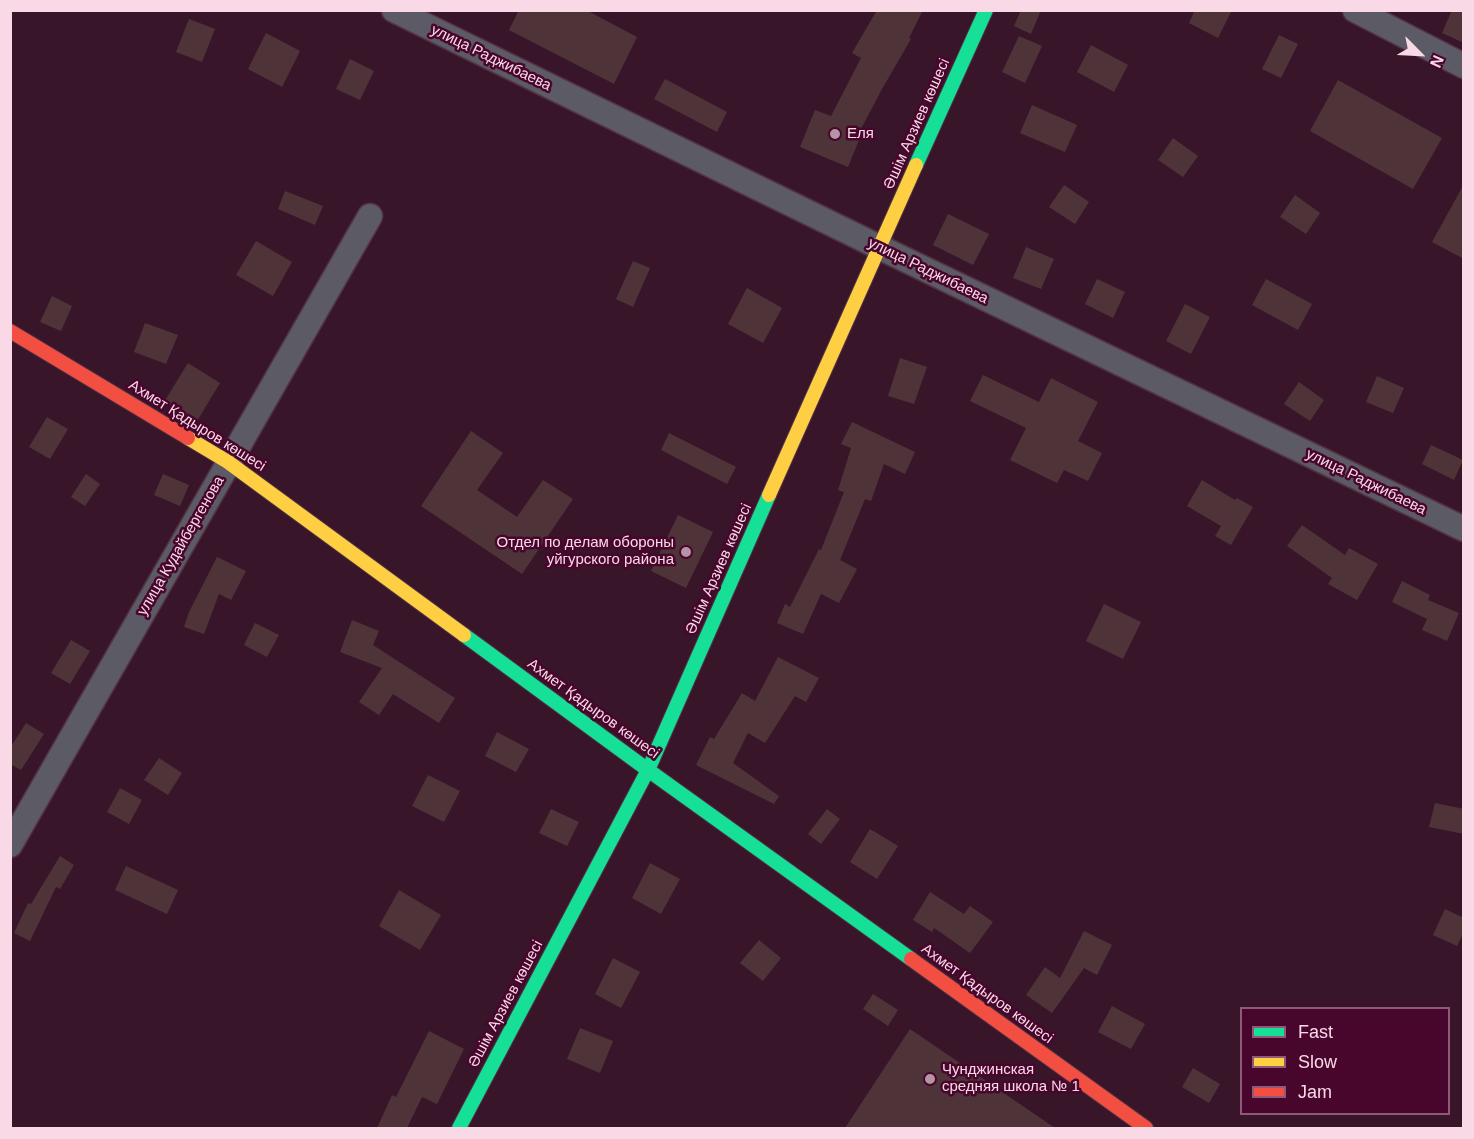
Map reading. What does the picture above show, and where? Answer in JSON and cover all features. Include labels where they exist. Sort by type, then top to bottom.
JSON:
[{"type":"street","name":"улица Раджибаева","points":[[394,10],[1464,529]]},
{"type":"street","name":"Әшім Арзиев көшесі","points":[[459,1128],[648,770],[986,10]]},
{"type":"street","points":[[1355,10],[1464,66]]},
{"type":"street","name":"улица Кудайбергенова","points":[[10,845],[370,216]]},
{"type":"street","name":"Ахмет Қадыров көшесі","points":[[10,332],[228,462],[648,770],[1146,1128]]},
{"type":"building","points":[[519,10],[586,10],[637,37],[614,84],[509,30]]},
{"type":"building","points":[[877,10],[923,10],[909,38],[911,39],[861,129],[863,130],[848,167],[800,147],[815,110],[831,116],[861,58],[852,53]]},
{"type":"building","points":[[1021,10],[1041,10],[1031,34],[1014,26]]},
{"type":"building","points":[[1195,10],[1232,10],[1218,38],[1189,23]]},
{"type":"building","points":[[1452,10],[1464,10],[1464,43],[1442,33]]},
{"type":"building","points":[[189,19],[215,29],[202,62],[176,52]]},
{"type":"building","points":[[266,33],[300,51],[282,87],[248,69]]},
{"type":"building","points":[[1279,35],[1298,44],[1281,78],[1262,69]]},
{"type":"building","points":[[1019,36],[1042,46],[1025,83],[1002,72]]},
{"type":"building","points":[[1091,45],[1128,65],[1114,92],[1077,72]]},
{"type":"building","points":[[350,59],[374,71],[360,100],[336,89]]},
{"type":"building","points":[[665,79],[727,112],[717,132],[654,99]]},
{"type":"building","points":[[1338,80],[1442,138],[1413,189],[1310,131]]},
{"type":"building","points":[[1032,105],[1077,125],[1065,152],[1020,133]]},
{"type":"building","points":[[1173,138],[1198,156],[1183,177],[1158,160]]},
{"type":"building","points":[[1464,184],[1464,259],[1432,242]]},
{"type":"building","points":[[1064,185],[1089,202],[1075,224],[1049,207]]},
{"type":"building","points":[[285,191],[323,206],[315,225],[278,209]]},
{"type":"building","points":[[1295,195],[1320,213],[1306,234],[1280,217]]},
{"type":"building","points":[[948,214],[989,234],[973,265],[933,245]]},
{"type":"building","points":[[256,241],[292,262],[273,296],[236,275]]},
{"type":"building","points":[[1026,247],[1054,259],[1041,289],[1013,278]]},
{"type":"building","points":[[633,261],[650,268],[633,307],[616,299]]},
{"type":"building","points":[[1097,279],[1125,292],[1113,318],[1085,304]]},
{"type":"building","points":[[1266,279],[1312,304],[1298,330],[1252,305]]},
{"type":"building","points":[[747,288],[782,308],[763,343],[728,324]]},
{"type":"building","points":[[52,296],[72,306],[61,331],[40,322]]},
{"type":"building","points":[[1185,304],[1210,317],[1191,354],[1166,341]]},
{"type":"building","points":[[145,323],[178,335],[166,364],[134,352]]},
{"type":"building","points":[[900,358],[927,367],[914,404],[888,396]]},
{"type":"building","points":[[188,363],[220,383],[197,421],[164,402]]},
{"type":"building","points":[[983,375],[1039,402],[1051,378],[1098,402],[1078,441],[1102,453],[1088,481],[1064,470],[1057,483],[1010,460],[1026,428],[970,401]]},
{"type":"building","points":[[1377,376],[1404,388],[1393,413],[1366,402]]},
{"type":"building","points":[[1299,382],[1324,400],[1310,421],[1284,404]]},
{"type":"building","points":[[47,417],[68,429],[50,459],[29,447]]},
{"type":"building","points":[[852,422],[915,452],[905,474],[884,464],[871,501],[865,499],[840,560],[857,569],[839,603],[821,594],[803,634],[777,623],[785,604],[790,607],[819,549],[821,550],[844,492],[838,490],[851,448],[841,444]]},
{"type":"building","points":[[471,431],[503,453],[477,490],[517,517],[543,480],[573,499],[522,574],[421,506]]},
{"type":"building","points":[[669,433],[736,467],[727,484],[661,450]]},
{"type":"building","points":[[1431,445],[1463,460],[1454,480],[1422,464]]},
{"type":"building","points":[[86,474],[100,484],[85,506],[71,497]]},
{"type":"building","points":[[163,474],[189,485],[180,506],[154,495]]},
{"type":"building","points":[[1202,480],[1235,500],[1237,498],[1253,507],[1231,545],[1215,536],[1221,526],[1187,506]]},
{"type":"building","points":[[678,515],[713,532],[686,588],[651,571]]},
{"type":"building","points":[[1302,525],[1345,555],[1349,548],[1378,564],[1357,600],[1328,584],[1332,578],[1287,546]]},
{"type":"building","points":[[217,557],[246,571],[231,600],[219,594],[204,634],[184,627],[189,612]]},
{"type":"building","points":[[1402,581],[1430,595],[1428,600],[1459,613],[1447,641],[1422,630],[1427,619],[1392,602]]},
{"type":"building","points":[[1104,604],[1141,622],[1123,659],[1086,641]]},
{"type":"building","points":[[352,620],[379,631],[373,645],[455,698],[439,723],[393,694],[379,715],[359,702],[382,668],[340,652]]},
{"type":"building","points":[[255,623],[279,635],[267,657],[244,645]]},
{"type":"building","points":[[71,640],[90,651],[70,684],[51,673]]},
{"type":"building","points":[[778,657],[819,678],[806,702],[795,696],[765,743],[748,733],[733,763],[779,796],[774,804],[696,765],[710,737],[714,739],[742,693],[755,701]]},
{"type":"building","points":[[26,723],[44,734],[21,770],[10,764],[10,748]]},
{"type":"building","points":[[497,732],[529,749],[516,772],[485,756]]},
{"type":"building","points":[[159,758],[182,773],[168,795],[144,780]]},
{"type":"building","points":[[428,775],[460,791],[444,822],[412,806]]},
{"type":"building","points":[[120,788],[142,800],[129,824],[107,812]]},
{"type":"building","points":[[1435,803],[1464,809],[1464,834],[1429,827]]},
{"type":"building","points":[[551,809],[579,822],[567,846],[539,833]]},
{"type":"building","points":[[827,809],[840,819],[821,844],[808,834]]},
{"type":"building","points":[[870,829],[898,846],[877,879],[850,862]]},
{"type":"building","points":[[60,856],[74,865],[60,889],[56,887],[30,941],[14,933],[28,903],[31,904]]},
{"type":"building","points":[[650,863],[680,879],[661,914],[632,898]]},
{"type":"building","points":[[126,866],[178,890],[167,914],[115,890]]},
{"type":"building","points":[[399,890],[441,915],[420,950],[379,926]]},
{"type":"building","points":[[930,892],[964,914],[970,906],[993,922],[970,953],[934,928],[932,932],[913,920]]},
{"type":"building","points":[[1445,909],[1464,918],[1464,932],[1457,946],[1433,935]]},
{"type":"building","points":[[1084,931],[1112,945],[1097,975],[1084,968],[1052,1013],[1026,995],[1045,967],[1060,978]]},
{"type":"building","points":[[759,940],[781,958],[763,981],[740,963]]},
{"type":"building","points":[[613,958],[640,972],[621,1008],[595,994]]},
{"type":"building","points":[[873,994],[898,1010],[888,1026],[863,1009]]},
{"type":"building","points":[[1112,1006],[1145,1024],[1131,1049],[1098,1032]]},
{"type":"building","points":[[580,1028],[613,1041],[600,1073],[567,1059]]},
{"type":"building","name":"Чунджинская средняя школа № 1","points":[[910,1029],[1055,1128],[845,1128]]},
{"type":"building","points":[[429,1031],[464,1049],[437,1104],[422,1097],[407,1128],[377,1128],[392,1095],[396,1097]]},
{"type":"building","points":[[1193,1068],[1220,1084],[1209,1103],[1182,1087]]},
{"type":"traffic: fast","points":[[916,165],[986,10]]},
{"type":"traffic: fast","points":[[459,1128],[648,770],[769,495]]},
{"type":"traffic: fast","points":[[464,635],[911,959]]},
{"type":"traffic: slow","points":[[769,495],[916,165]]},
{"type":"traffic: slow","points":[[188,438],[228,462],[464,635]]},
{"type":"traffic: jam","points":[[10,331],[188,438]]},
{"type":"traffic: jam","points":[[911,959],[1146,1128]]},
{"type":"place","name":"Еля","points":[[835,134]]},
{"type":"place","name":"Отдел по делам обороны уйгурского района","points":[[686,552]]},
{"type":"place","name":"Чунджинская средняя школа № 1","points":[[930,1079]]}]
